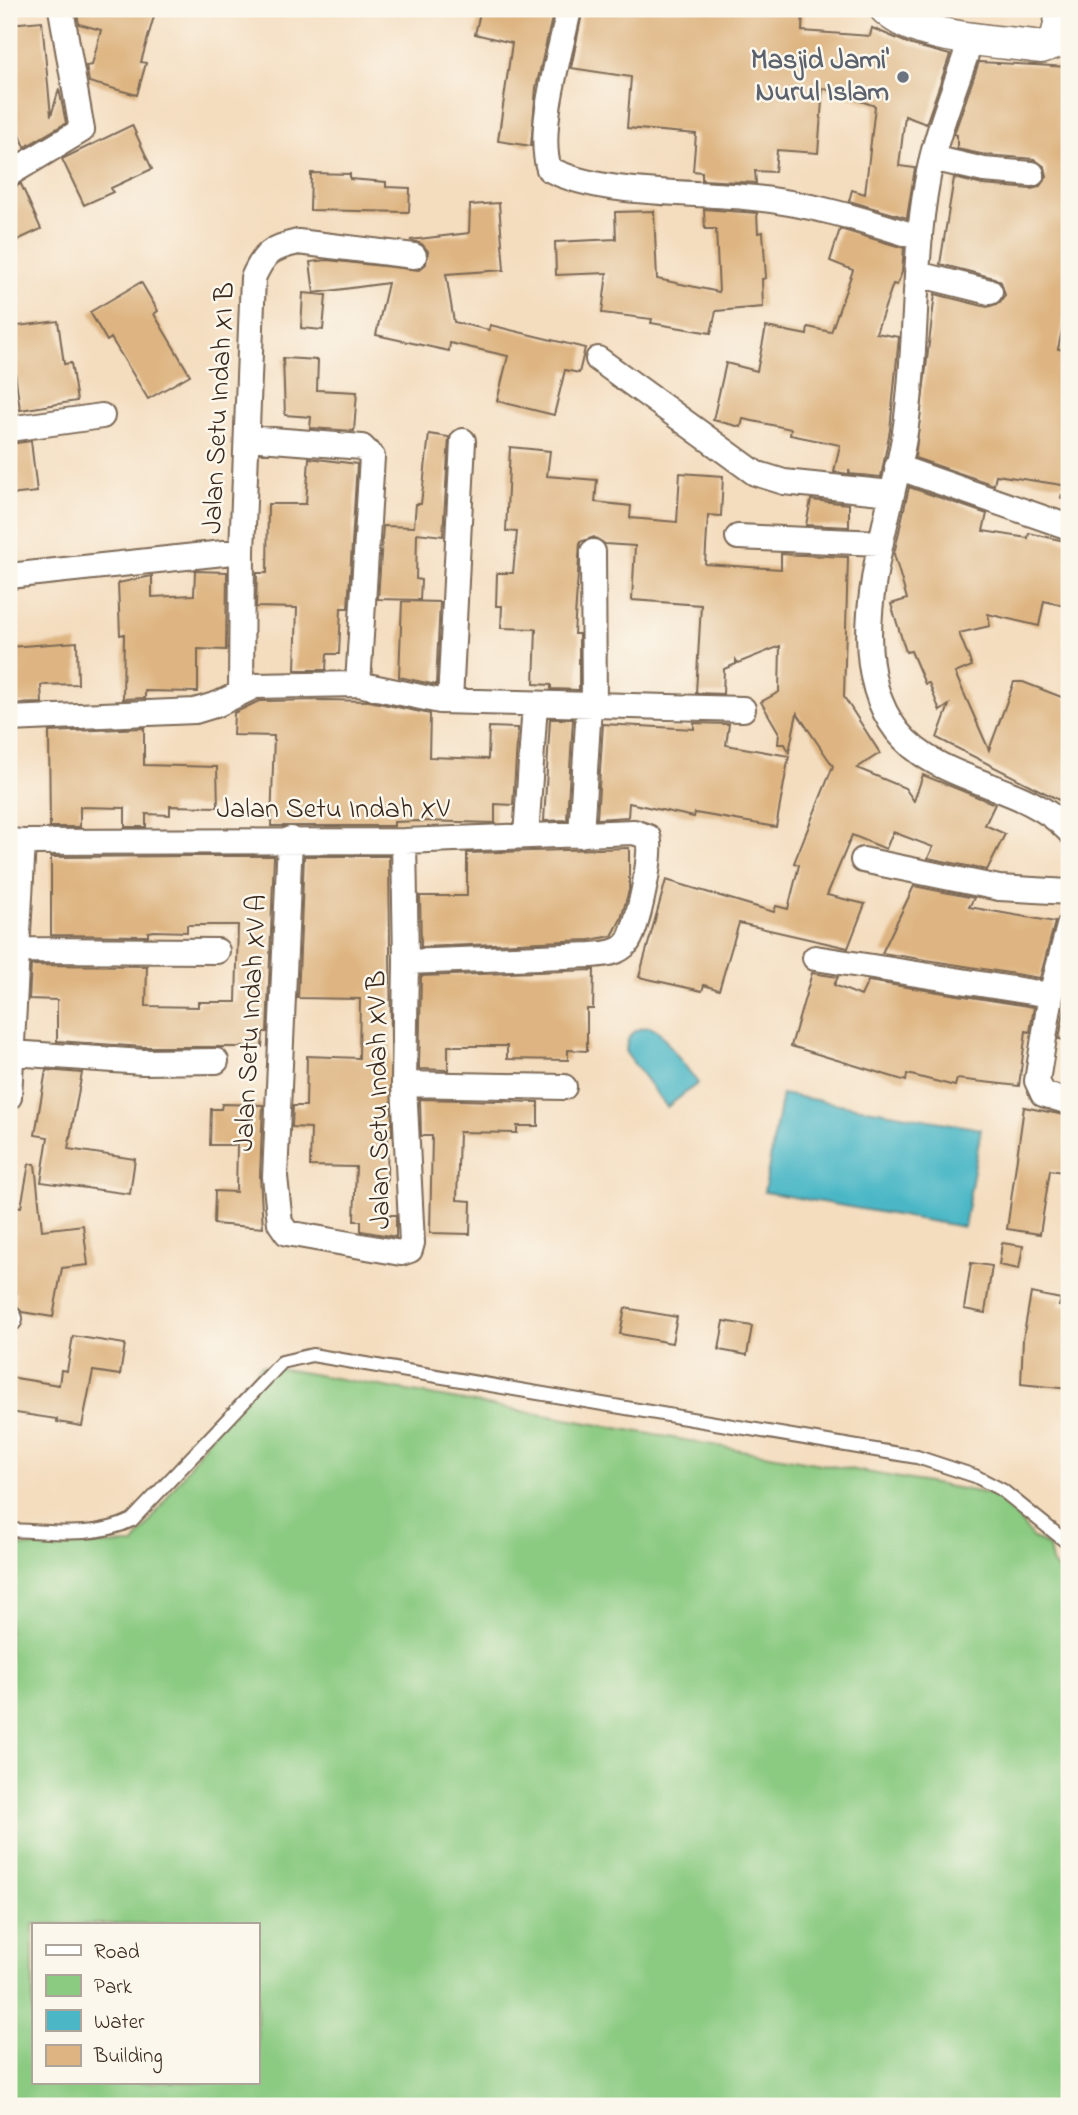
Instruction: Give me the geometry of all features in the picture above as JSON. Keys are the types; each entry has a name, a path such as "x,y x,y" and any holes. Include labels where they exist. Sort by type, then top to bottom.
{"street":[{"path":"9,174 82,130 61,9"},
{"path":"569,9 545,128 545,157 549,169 585,183 744,197 821,208 920,238"},
{"path":"886,9 898,20 917,30 1041,47 1061,47 1059,37 1063,9"},
{"path":"972,37 932,158 920,238 909,403 880,543 871,605 874,676 882,706 897,731 916,749 937,762 1039,808 1069,831"},
{"path":"932,158 984,170 1032,174"},
{"name":"Jalan Setu Indah XI B","path":"241,690 242,551 253,278 262,257 281,246 298,242 414,256"},
{"path":"917,274 989,292"},
{"path":"598,359 755,472 784,482 891,493"},
{"path":"9,429 102,416"},
{"path":"247,438 362,447 372,457 358,684"},
{"path":"450,701 463,441"},
{"path":"897,467 1069,527"},
{"path":"738,537 880,543"},
{"path":"9,576 242,551"},
{"path":"581,835 592,706 593,552"},
{"path":"9,719 195,711 218,704 241,690 266,685 358,684 428,700 743,709"},
{"path":"526,836 535,704"},
{"name":"Jalan Setu Indah XV","path":"16,842 290,839 404,841 643,834 648,837 651,848 633,933 629,941 615,951 591,956 407,962"},
{"name":"Jalan Setu Indah XV A","path":"278,1210 275,1177 290,839"},
{"name":"Jalan Setu Indah XV B","path":"278,1210 280,1223 287,1233 401,1253 410,1250 412,1243 404,1084 407,962 404,841"},
{"path":"9,1097 19,950 16,842"},
{"path":"863,860 999,888 1069,892"},
{"path":"1069,926 1051,995 1038,1088 1050,1098 1069,1102"},
{"path":"19,950 217,951"},
{"path":"815,958 1051,995"},
{"path":"12,1053 111,1060 216,1061"},
{"path":"404,1084 565,1087"}],"lane":[{"path":"9,1530 93,1532 114,1529 132,1520 282,1362 312,1355 917,1457 975,1476 1002,1490 1069,1544"}],"path":[{"path":"1069,420 1069,434"}],"green space":[{"path":"261,1365 1001,1496 1032,1537 1049,1547 1052,1563 1069,1586 1069,2106 9,2106 9,1547 134,1544"}],"water":[{"path":"650,1027 659,1032 698,1083 667,1107 626,1053 627,1042 632,1034 639,1029"},
{"path":"782,1094 981,1129 964,1227 764,1192"}],"building":[{"path":"76,9 156,9 141,62 146,63 137,95 89,82 86,66 92,65 101,30 79,24"},
{"path":"481,9 554,9 536,88 531,146 498,141 512,43 475,34"},
{"path":"583,9 803,9 802,31 870,36 872,28 912,45 950,55 926,124 905,116 899,166 915,168 907,218 849,201 852,190 865,194 875,106 823,88 818,153 777,150 775,172 755,171 756,183 702,180 702,172 693,171 696,134 627,128 631,77 571,68"},
{"path":"42,21 51,116 59,89 66,123 25,147 9,109 9,24"},
{"path":"979,62 1069,67 1069,298 1058,349 1069,351 1069,486 996,475 994,485 915,458 935,294 987,307 1000,303 1005,295 1001,282 994,278 940,264 954,178 983,185 1031,189 1039,187 1047,176 1045,167 1034,159 986,155 957,149 957,135 954,134"},
{"path":"132,125 152,169 111,188 113,192 84,205 62,159"},
{"path":"311,173 350,174 350,179 386,182 386,187 410,188 409,212 310,210"},
{"path":"21,184 41,229 9,244 9,189"},
{"path":"499,203 504,270 446,274 454,322 489,330 490,325 585,348 579,373 565,370 554,415 497,401 508,356 450,343 449,351 376,335 388,283 314,293 310,262 327,260 419,270 426,264 428,251 422,244 410,240 469,233 470,205"},
{"path":"704,209 757,213 758,233 763,232 766,278 762,279 763,307 716,311 711,333 651,323 652,319 602,313 607,273 556,275 555,242 616,239 615,212 654,211 657,279 719,292 716,229 705,229"},
{"path":"840,229 904,248 902,272 897,285 893,284 876,333 899,337 890,430 881,477 850,474 849,470 849,474 834,472 840,445 790,435 791,429 743,419 741,427 713,420 726,363 757,371 766,327 807,335 808,327 831,332 853,270 830,261"},
{"path":"141,282 158,311 154,314 190,375 148,399 111,338 107,341 90,312"},
{"path":"303,293 326,295 323,330 301,328"},
{"path":"58,321 64,364 71,363 77,401 20,410 9,327"},
{"path":"283,358 318,360 317,390 357,392 354,431 310,428 311,417 285,415"},
{"path":"429,434 449,437 443,536 417,533 416,579 421,580 420,600 378,599 383,526 414,527 416,504 421,504"},
{"path":"31,441 37,492 9,495 9,444"},
{"path":"510,447 550,451 547,476 597,480 595,502 631,506 630,518 677,522 680,473 723,476 721,516 708,515 705,564 781,569 781,554 848,557 844,697 880,753 857,768 905,788 914,801 923,775 995,804 985,825 1005,834 987,870 928,858 933,847 893,832 886,849 852,835 827,895 865,904 848,948 739,923 719,990 704,985 702,991 639,977 666,880 774,912 776,906 788,909 799,865 794,863 833,766 797,713 789,752 785,744 778,744 779,733 761,702 779,692 780,646 738,663 736,660 736,664 724,669 723,694 696,693 701,605 632,600 635,546 605,544 594,537 580,542 574,634 579,634 579,690 551,689 551,685 534,684 536,629 501,628 502,606 496,606 497,573 513,573 517,532 506,531"},
{"path":"309,458 357,464 348,608 341,608 339,654 327,654 326,670 295,670 297,608 256,607 257,573 267,573 268,504 306,504"},
{"path":"909,487 987,514 983,531 1028,538 1029,533 1069,542 1069,607 1044,601 1039,626 988,614 990,626 959,633 972,666 955,673 989,750 1014,682 1023,682 1069,700 1069,805 937,738 949,705 940,711 929,683 925,684 911,651 906,652 891,604 907,599 894,554"},
{"path":"811,500 849,504 849,527 806,525"},
{"path":"195,571 227,572 226,650 198,649 198,692 145,691 145,698 123,699 124,634 120,635 118,583 152,576 152,597 194,595"},
{"path":"402,601 440,602 436,685 399,677"},
{"path":"77,642 78,684 41,685 42,703 9,704 9,647"},
{"path":"259,701 369,701 430,714 429,757 488,759 489,727 518,728 513,805 495,804 495,823 420,821 394,822 394,826 271,826 274,736 233,735 234,713"},
{"path":"550,719 573,719 567,820 544,821"},
{"path":"694,723 729,724 726,745 789,756 776,827 695,813 694,817 629,803 628,817 597,819 603,724 694,729"},
{"path":"144,728 144,765 217,767 218,807 170,806 170,815 146,814 146,827 125,827 125,808 80,807 80,827 50,827 49,732"},
{"path":"629,848 629,890 621,919 612,936 590,940 421,947 420,896 467,896 467,853"},
{"path":"274,856 267,1032 263,1032 262,1047 143,1047 57,1041 57,1000 29,999 31,965 147,966 146,1006 198,1007 198,1002 236,1002 238,925 187,925 187,932 154,931 148,932 148,936 51,935 51,857"},
{"path":"304,856 389,856 392,1135 388,1135 386,1215 396,1215 396,1237 361,1231 361,1221 354,1221 356,1167 310,1166 311,1128 292,1127 293,1106 306,1106 307,1056 359,1058 360,999 298,998"},
{"path":"914,886 974,898 969,907 1055,922 1040,978 882,953"},
{"path":"594,970 593,1009 587,1009 587,1051 568,1050 568,1060 507,1059 507,1046 448,1046 448,1070 419,1069 421,976"},
{"path":"812,973 838,977 834,985 861,996 868,981 1034,1007 1030,1032 1026,1031 1019,1086 957,1079 955,1086 907,1074 906,1081 791,1046"},
{"path":"1069,984 1069,1041 1059,1039"},
{"path":"46,1070 82,1073 68,1149 135,1159 130,1194 41,1182 48,1137 35,1135"},
{"path":"420,1099 538,1102 538,1126 517,1126 517,1133 459,1132 457,1200 471,1201 470,1234 430,1233 432,1136 421,1136"},
{"path":"222,1104 263,1105 260,1176 263,1228 214,1224 215,1191 236,1192 237,1145 210,1145 211,1109 221,1109"},
{"path":"1024,1107 1069,1116 1069,1173 1050,1170 1040,1234 1007,1229"},
{"path":"29,1164 35,1164 42,1230 83,1225 88,1265 62,1268 53,1317 22,1312 14,1304 16,1292 9,1292 9,1206 21,1207"},
{"path":"1002,1243 1023,1246 1019,1269 999,1265"},
{"path":"971,1263 992,1266 985,1313 964,1309"},
{"path":"1031,1293 1061,1299 1059,1306 1069,1306 1069,1389 1021,1384 1023,1339"},
{"path":"625,1308 677,1317 672,1343 620,1334"},
{"path":"724,1321 752,1326 747,1355 719,1350"},
{"path":"73,1336 125,1344 120,1375 93,1371 82,1426 57,1422 57,1419 9,1412 9,1377 59,1385 61,1370 67,1371"}],"place":[{"name":"Masjid Jami' Nurul Islam","path":"903,77"}]}
